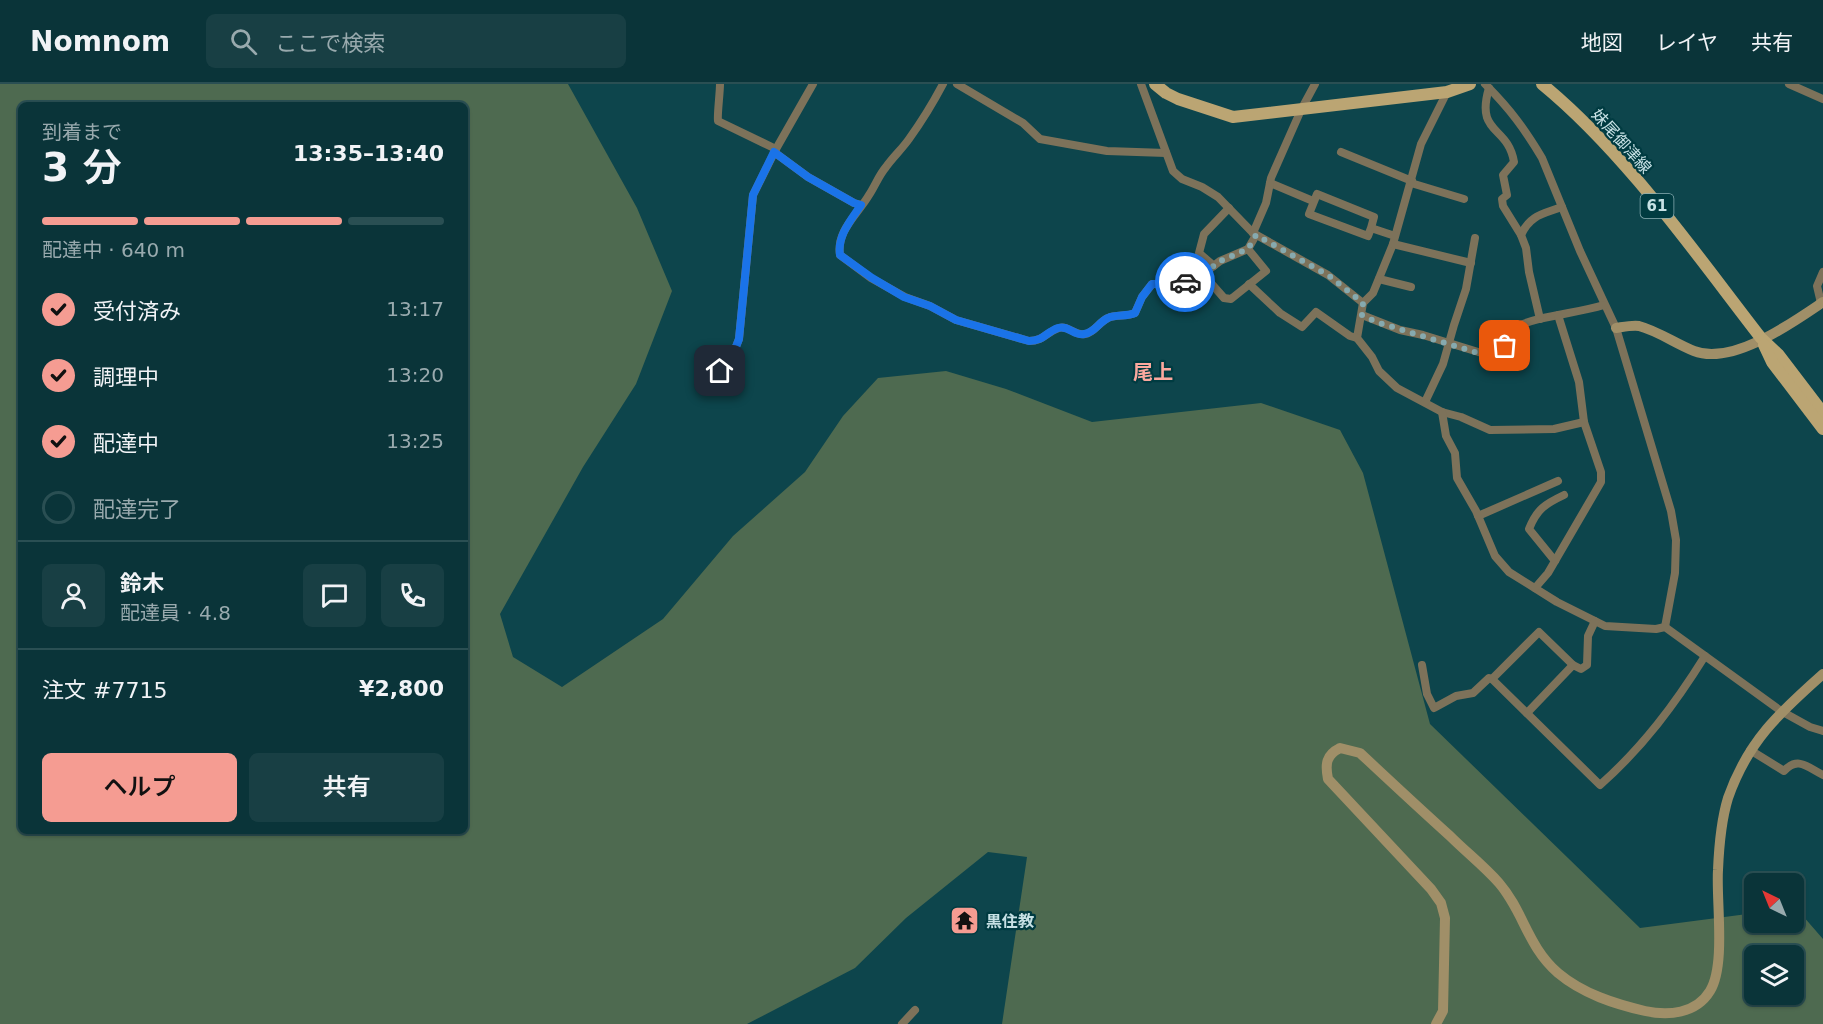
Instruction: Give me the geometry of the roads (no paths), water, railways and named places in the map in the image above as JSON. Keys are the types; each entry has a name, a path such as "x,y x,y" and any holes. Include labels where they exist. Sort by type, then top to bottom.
{"main road":[{"path":"1155,84 1166,93 1179,99 1233,117 1447,92 1470,84"},
{"name":"妹尾御津線","path":"1542,84 1565,103 1631,174 1761,338 1778,354 1823,413"},
{"name":"妹尾御津線","path":"1761,338 1772,362 1823,429"}],"street":[{"path":"720,84 720,102 716,114 718,121 775,150 808,177 861,205"},
{"path":"703,388 732,357 739,339 753,195 775,150 813,84"},
{"path":"943,84 908,141 886,167 861,205 843,235 838,248 840,255 904,297 930,306 956,320 1029,341 1038,341 1061,327 1068,328 1076,334 1089,333 1110,317 1135,313 1142,297 1152,284 1173,292 1186,281 1220,261 1248,249 1266,203 1270,183 1301,110 1316,84"},
{"path":"957,84 1016,118 1040,139 1107,151 1166,153"},
{"path":"1141,84 1173,171 1182,179 1218,197 1255,234 1328,275 1363,303"},
{"path":"1789,84 1823,99"},
{"path":"1487,86 1511,110 1542,158 1604,305 1616,328 1671,511 1676,540 1675,573 1665,627"},
{"path":"1487,86 1485,117 1504,139 1513,155 1514,162 1503,175 1507,195 1502,199 1503,206 1521,235 1526,248 1528,272 1540,319"},
{"path":"1357,338 1363,303 1372,293 1394,240 1421,144 1447,92"},
{"path":"1341,152 1412,182 1464,199"},
{"path":"1270,183 1313,201"},
{"path":"1317,194 1374,217 1368,236 1309,214 1313,201 1317,194"},
{"path":"1521,235 1526,223 1532,218 1562,207"},
{"path":"1214,266 1199,253 1204,234 1229,208"},
{"path":"1371,228 1394,240 1471,262"},
{"path":"1425,402 1443,364 1466,289 1475,238"},
{"path":"1202,273 1227,300 1231,299 1266,271 1248,249"},
{"path":"1616,328 1637,326 1696,352 1714,355 1736,351 1791,324 1822,302 1817,286 1823,272"},
{"path":"1378,279 1411,287"},
{"path":"1250,285 1280,313 1302,327 1316,312 1350,336 1357,338 1380,371 1397,388 1442,412 1461,417 1490,430 1554,429 1584,422"},
{"path":"1362,315 1400,330 1488,356 1497,355 1505,346 1513,328 1526,322 1604,305"},
{"path":"1535,588 1548,573 1601,482 1601,472 1584,422 1579,382 1558,315"},
{"path":"1442,412 1446,436 1455,453 1457,478 1478,516 1495,556 1509,572 1557,602 1605,626 1656,629 1665,627 1781,711 1810,727 1823,731"},
{"path":"1478,516 1558,481"},
{"path":"1555,561 1529,529 1534,516 1546,504 1564,495"},
{"path":"1422,665 1427,694 1434,708 1456,696 1473,693 1489,678 1492,679 1539,632 1573,665 1581,669 1587,665 1588,636 1595,621"},
{"path":"1492,679 1600,785 1625,763 1678,699 1705,656"},
{"path":"1527,713 1573,665"},
{"path":"1436,1024 1443,1011 1445,918 1441,903 1431,889 1328,778 1327,760 1331,752 1340,748 1360,753 1486,870 1510,899 1534,947 1548,965 1561,976 1604,1000 1656,1013 1675,1013 1699,1003 1710,992 1716,978 1718,963 1717,871 1722,825 1732,790 1750,750 1781,711 1823,674"},
{"path":"1750,750 1784,771 1791,763 1798,762 1823,775"},
{"path":"902,1024 915,1010"}],"place":[{"name":"黒住教","path":"965,921"}],"district":[{"name":"尾上","path":"1153,372"}]}
